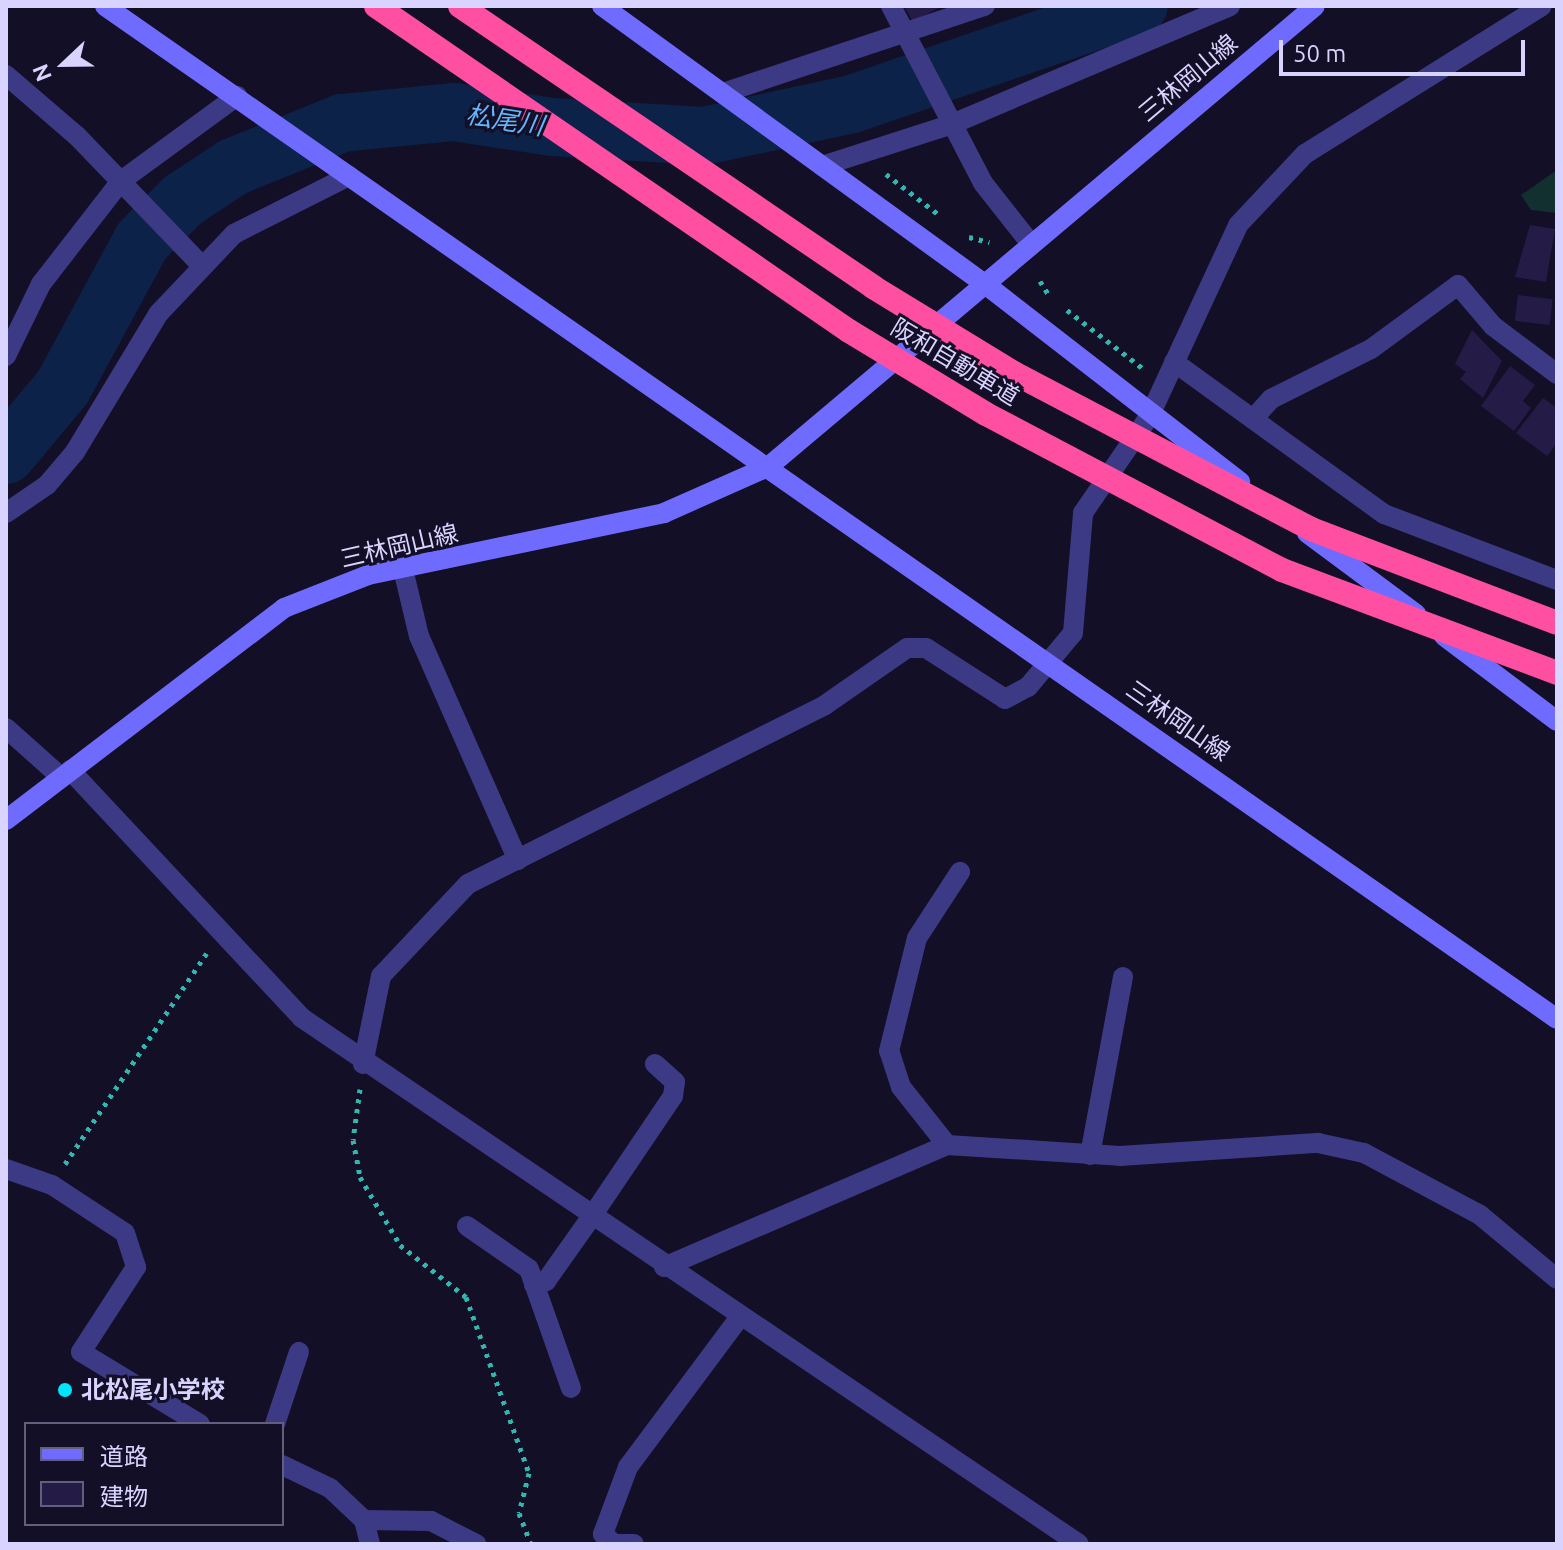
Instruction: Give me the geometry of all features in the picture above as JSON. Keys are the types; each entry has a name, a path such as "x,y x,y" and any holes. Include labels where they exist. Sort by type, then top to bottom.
{"highway":[{"name":"阪和自動車道","path":"376,6 849,331 986,414 1282,570 1557,673"},
{"name":"阪和自動車道","path":"460,6 873,287 1027,381 1311,529 1557,623"}],"main road":[{"name":"三林岡山線","path":"105,6 1557,1019"},
{"path":"602,6 985,284 1150,415 1557,721"},
{"name":"三林岡山線","path":"6,820 252,626 323,590 403,569 664,513 768,467 1315,6"}],"street":[{"path":"891,6 947,118 1031,244"},
{"path":"729,98 909,42 985,6"},
{"path":"815,160 859,153 1230,6"},
{"path":"363,1064 381,976 468,884 825,705 907,648 926,648 1005,699 1051,665 1073,633 1079,603 1076,537 1083,513 1150,415 1238,225 1305,154 1542,6"},
{"path":"6,75 121,181 202,266"},
{"path":"6,356 41,284 121,181 237,96"},
{"path":"6,513 47,485 75,452 159,313 202,266 265,212 349,176"},
{"path":"1253,419 1271,399 1371,349 1458,285 1493,326 1557,374"},
{"path":"1174,362 1384,514 1557,580"},
{"path":"403,569 419,636 518,860"},
{"path":"6,728 65,773 219,936 302,1018 363,1064 1079,1544"},
{"path":"947,1145 901,1087 889,1051 917,938 960,872"},
{"path":"1090,1155 1123,977"},
{"path":"534,1285 546,1281 673,1096 675,1082 655,1064"},
{"path":"664,1267 947,1145 1090,1155 1339,1144 1480,1215 1557,1279"},
{"path":"6,1169 52,1185 125,1233 136,1267 81,1352 197,1422"},
{"path":"467,1226 529,1269 571,1388"},
{"path":"634,1544 614,1544 603,1534 628,1467 739,1318"},
{"path":"276,1422 299,1352"},
{"path":"284,1466 330,1488 364,1520 370,1544"},
{"path":"364,1520 431,1521 476,1544"}],"path":[{"path":"859,153 946,219"},
{"path":"959,229 989,242"},
{"path":"52,1185 154,1021 219,936"},
{"path":"363,1064 353,1140 360,1177 400,1245 466,1297 529,1473 519,1513 531,1544"}],"green space":[{"path":"1557,170 1557,213 1531,210 1521,195"}],"building":[{"path":"904,6 942,6 913,22"},
{"path":"1530,225 1555,229 1546,282 1515,277"},
{"path":"1518,295 1553,299 1550,325 1515,321"},
{"path":"1472,330 1502,361 1483,398 1460,379 1466,372 1455,364"},
{"path":"1510,366 1535,385 1523,401 1531,408 1514,431 1481,406"},
{"path":"1543,398 1557,408 1557,443 1547,456 1516,433"}],"waterway":[{"name":"松尾川","path":"6,455 63,387 142,241 183,200 233,167 342,123 454,112 552,127 704,136 852,104 1139,6"}],"place":[{"name":"北松尾小学校","path":"65,1390"}]}
